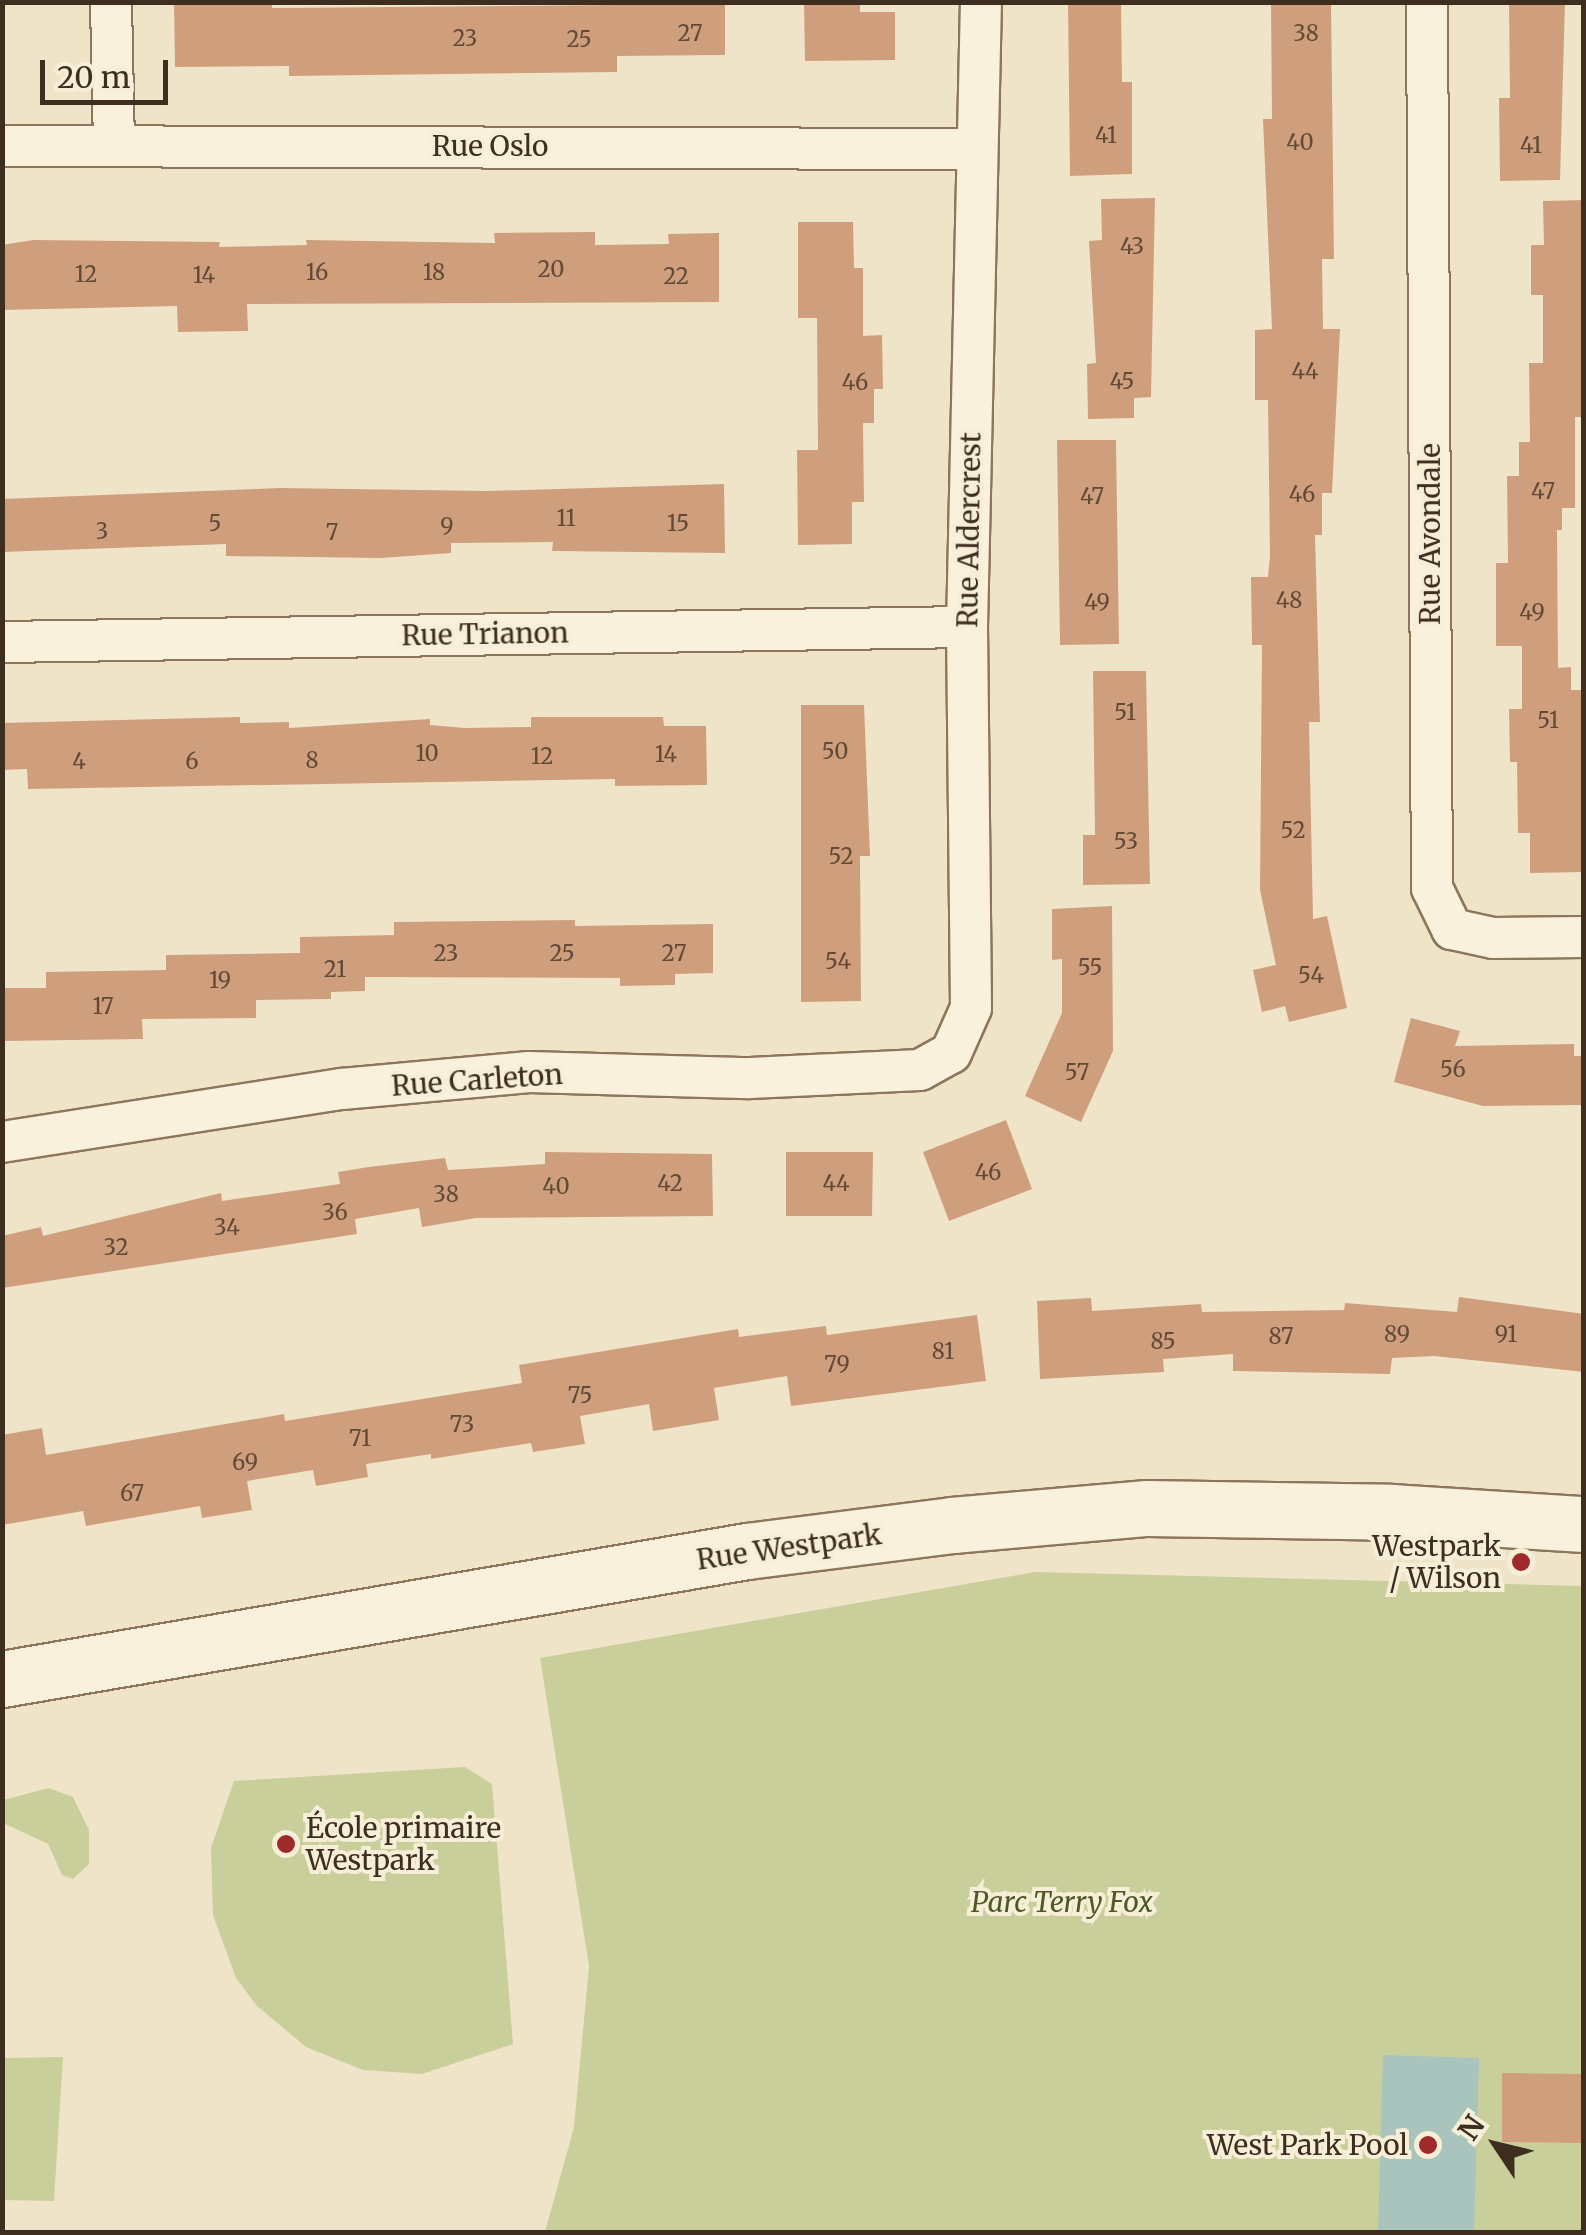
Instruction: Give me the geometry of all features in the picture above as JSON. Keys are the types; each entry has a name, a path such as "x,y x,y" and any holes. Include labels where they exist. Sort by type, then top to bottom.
{"street":[{"path":"110,2 114,144"},
{"name":"Rue Aldercrest","path":"951,1052 971,1008 967,627 982,2"},
{"name":"Rue Avondale","path":"1426,2 1432,888 1452,929 1494,938 1584,938"},
{"name":"Rue Oslo","path":"2,146 977,149"},
{"name":"Rue Trianon","path":"2,642 967,627"},
{"name":"Rue Carleton","path":"2,1142 342,1089 529,1072 750,1078 920,1070 951,1052"},
{"name":"Rue Westpark","path":"2,1679 747,1551 952,1525 1146,1508 1391,1512 1584,1524"}],"green space":[{"name":"Parc Terry Fox","path":"1035,1572 1583,1586 1583,2232 545,2232 574,2127 589,1966 540,1658"},
{"path":"465,1767 492,1784 513,2044 422,2074 363,2070 306,2047 257,2006 236,1978 213,1915 211,1848 234,1781"},
{"path":"49,1788 73,1797 89,1830 89,1864 73,1879 62,1875 48,1844 3,1823 3,1800"},
{"path":"63,2057 54,2201 3,2200 3,2058"}],"water":[{"name":"West Park Pool","path":"1383,2055 1479,2058 1474,2232 1378,2232"}],"building":[{"path":"174,2 272,2 272,8 725,4 725,55 617,56 617,72 289,76 289,66 175,67"},
{"path":"804,2 860,2 860,12 895,12 895,60 805,61"},
{"path":"1068,2 1121,2 1122,82 1132,82 1132,174 1070,176"},
{"path":"1271,2 1331,2 1334,259 1322,259 1323,329 1340,329 1332,493 1322,493 1322,535 1315,535 1320,722 1309,722 1313,919 1327,916 1347,1008 1289,1022 1285,1006 1262,1012 1253,970 1276,965 1260,890 1262,645 1252,645 1251,577 1268,577 1270,556 1268,400 1255,400 1255,330 1272,329 1263,119 1272,119"},
{"path":"1509,2 1565,2 1560,180 1500,181 1499,98 1510,98"},
{"path":"1155,198 1151,397 1134,398 1134,418 1088,419 1087,364 1096,363 1089,241 1102,240 1101,199"},
{"path":"1584,200 1584,417 1575,417 1575,508 1562,508 1562,530 1557,530 1558,668 1571,667 1571,690 1581,690 1583,872 1530,873 1530,833 1518,833 1517,762 1510,762 1509,709 1522,709 1522,646 1496,646 1496,563 1508,563 1507,476 1519,476 1519,442 1530,442 1529,363 1543,363 1543,295 1531,295 1531,245 1544,245 1543,201"},
{"path":"798,222 853,222 854,268 863,268 863,336 882,335 883,389 874,389 874,423 863,423 864,502 852,502 852,544 798,545 797,450 818,450 817,318 798,318"},
{"path":"595,232 595,245 669,244 668,234 719,233 719,302 247,304 248,331 178,332 177,306 2,310 2,245 33,240 220,242 219,247 307,245 306,240 495,243 494,233"},
{"path":"1057,440 1116,440 1119,644 1060,645"},
{"path":"724,484 725,553 552,551 553,542 451,543 451,553 381,558 226,556 226,544 2,552 2,499 280,488 488,491"},
{"path":"1093,671 1146,671 1150,884 1083,885 1083,835 1095,835"},
{"path":"801,705 864,705 870,856 860,856 861,1001 801,1002"},
{"path":"240,717 240,723 289,722 289,728 430,719 430,725 464,728 531,727 531,717 663,717 664,726 706,726 707,785 615,786 615,779 28,789 27,769 2,770 2,723"},
{"path":"1112,906 1113,1051 1081,1122 1025,1096 1062,1013 1062,959 1052,960 1052,909"},
{"path":"575,920 575,926 713,924 713,973 675,974 675,985 620,986 620,978 365,977 365,991 331,992 331,999 256,1000 256,1018 142,1019 143,1039 2,1041 2,988 46,988 46,972 166,970 166,955 300,953 300,937 394,935 394,922"},
{"path":"1411,1018 1460,1031 1455,1046 1574,1044 1574,1056 1584,1056 1584,1105 1483,1106 1394,1082"},
{"path":"1006,1120 1032,1189 949,1221 923,1152"},
{"path":"545,1152 712,1154 713,1216 476,1218 422,1227 419,1208 355,1219 357,1234 2,1288 2,1236 41,1227 43,1236 221,1193 222,1201 340,1184 338,1172 369,1167 445,1158 448,1170 545,1164"},
{"path":"786,1152 873,1152 872,1216 786,1216"},
{"path":"1459,1297 1584,1314 1584,1372 1434,1356 1392,1358 1390,1374 1233,1371 1233,1354 1163,1359 1164,1372 1040,1379 1037,1301 1091,1298 1092,1311 1201,1304 1202,1312 1344,1310 1345,1303 1457,1312"},
{"path":"977,1315 986,1381 791,1406 787,1376 714,1388 719,1420 653,1431 649,1404 580,1416 585,1444 533,1452 531,1443 431,1459 431,1454 366,1464 368,1477 316,1486 313,1470 247,1481 252,1510 202,1518 200,1506 86,1526 83,1511 2,1525 2,1435 42,1428 46,1455 284,1414 285,1421 522,1383 519,1365 738,1329 739,1337 826,1326 827,1335"},
{"path":"1502,2073 1584,2074 1584,2143 1502,2142"}],"place":[{"name":"Westpark / Wilson","path":"1521,1562"},
{"name":"École primaire Westpark","path":"286,1844"},
{"name":"West Park Pool","path":"1428,2145"}]}
